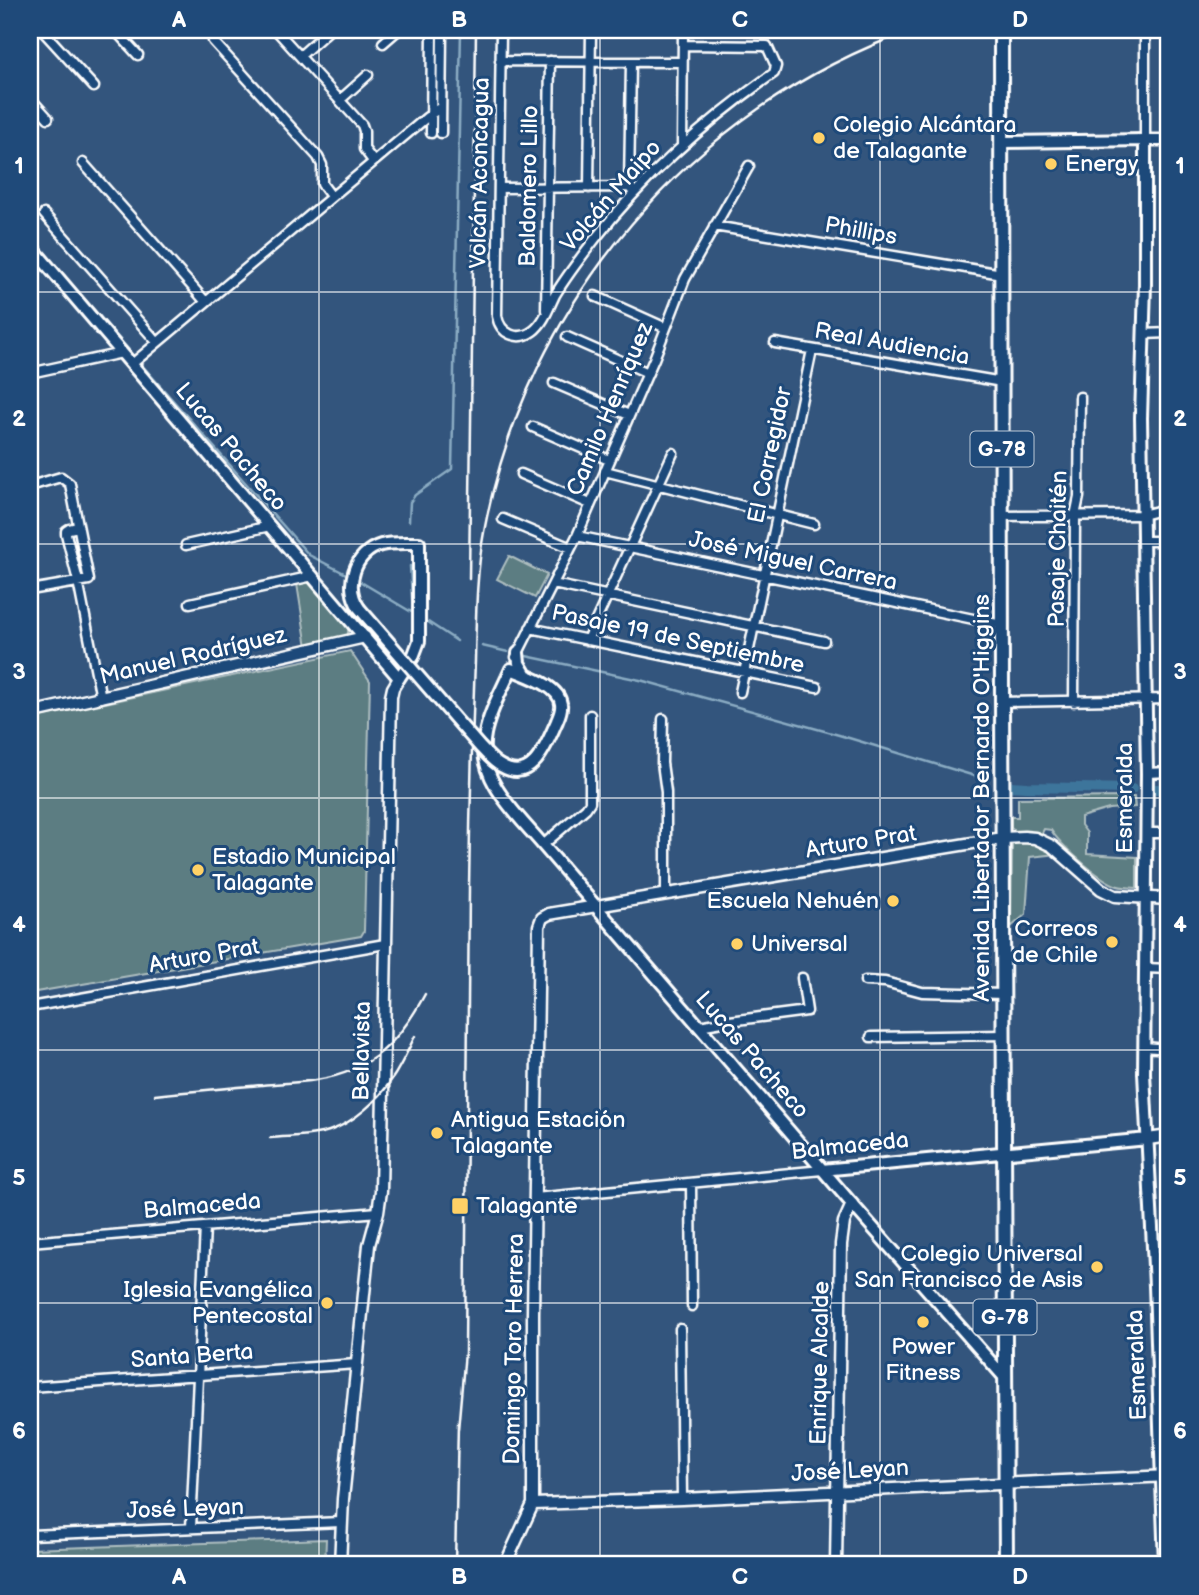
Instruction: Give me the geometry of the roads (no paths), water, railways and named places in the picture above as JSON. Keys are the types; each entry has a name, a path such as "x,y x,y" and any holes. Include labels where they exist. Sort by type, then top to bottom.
{"main road":[{"name":"Avenida Libertador Bernardo O'Higgins","path":"1001,30 1006,1565"},
{"path":"1001,142 1145,140"},
{"name":"Esmeralda","path":"1145,140 1145,284 1141,392 1147,773 1144,1095 1165,1476 1165,1565"},
{"name":"Lucas Pacheco","path":"30,245 399,678"},
{"name":"Bellavista","path":"399,678 413,657 419,640 419,543 382,545 364,555 354,571 351,586 353,597 359,608 472,738 506,769 526,768 535,763 547,744 561,709 558,695 543,683 526,675"},
{"path":"518,653 519,663 526,675"},
{"path":"511,669 526,675"},
{"name":"Lucas Pacheco","path":"511,669 485,732 483,749 492,781 505,800 822,1170 1005,1378"},
{"path":"504,685 512,679 526,675"},
{"name":"Balmaceda","path":"822,1170 1148,1139"}],"street":[{"path":"42,30 94,87"},
{"path":"115,30 138,55"},
{"path":"276,30 362,125 365,149 373,161"},
{"path":"383,43 398,30"},
{"path":"431,133 432,30"},
{"path":"441,133 442,30"},
{"name":"Volcán Aconcagua","path":"497,316 501,30"},
{"path":"589,188 591,30"},
{"path":"682,145 683,30"},
{"name":"Esmeralda","path":"1145,140 1146,30"},
{"path":"300,56 327,32"},
{"path":"213,41 318,157 322,184 331,197"},
{"name":"Volcán Maipo","path":"497,316 498,324 509,334 519,335 533,331 541,323 572,270 632,190 730,104 774,74 776,66 767,46 682,45"},
{"path":"500,61 682,62"},
{"name":"Baldomero Lillo","path":"546,312 550,61"},
{"path":"499,188 632,190 631,62"},
{"path":"340,100 368,75"},
{"path":"30,98 48,118"},
{"path":"132,364 373,161 442,107"},
{"path":"1145,140 1169,140"},
{"path":"83,163 205,301"},
{"name":"Camilo Henríquez","path":"511,669 577,536 648,373 685,279 749,166"},
{"path":"44,214 157,342"},
{"name":"Phillips","path":"714,226 1002,274"},
{"path":"595,296 666,328"},
{"path":"1143,334 1169,333"},
{"path":"567,337 648,373"},
{"name":"Real Audiencia","path":"775,343 1002,382"},
{"name":"El Corregidor","path":"740,692 812,349"},
{"path":"30,373 122,353"},
{"path":"554,383 629,415"},
{"name":"Pasaje Chaitén","path":"1074,702 1075,516 1079,497 1080,397"},
{"path":"533,426 609,460"},
{"path":"587,640 673,453"},
{"path":"605,471 814,524"},
{"path":"521,474 590,504"},
{"path":"30,486 61,477 70,484 89,580 30,590"},
{"path":"1002,516 1142,515 1169,508"},
{"path":"503,519 571,548"},
{"path":"186,545 270,526"},
{"path":"78,527 66,532 101,698"},
{"name":"José Miguel Carrera","path":"577,536 1002,625"},
{"path":"1142,541 1169,541"},
{"path":"190,603 313,576"},
{"path":"553,584 824,641"},
{"name":"Pasaje 19 de Septiembre","path":"530,628 817,687"},
{"name":"Manuel Rodríguez","path":"30,713 365,636"},
{"name":"Bellavista","path":"340,1565 341,1522 369,1245 381,1191 391,697 399,678"},
{"path":"1002,702 1169,699"},
{"path":"543,845 590,802 590,715"},
{"path":"663,719 666,894"},
{"path":"1147,773 1169,772"},
{"path":"1146,833 1169,833"},
{"name":"Arturo Prat","path":"542,918 549,914 666,894 1003,838 1024,837 1041,840 1052,846 1106,892 1115,895 1169,898"},
{"name":"Domingo Toro Herrera","path":"505,1565 533,1504 539,926 542,918"},
{"name":"Arturo Prat","path":"30,1007 385,944"},
{"path":"1144,968 1169,969"},
{"path":"699,1026 807,1010 802,978"},
{"path":"865,981 885,982 922,992 1004,994"},
{"path":"872,1037 1004,1035"},
{"path":"1144,1047 1169,1049"},
{"name":"Balmaceda","path":"1148,1139 1169,1136"},
{"name":"Balmaceda","path":"535,1198 822,1170"},
{"path":"691,1183 692,1306"},
{"name":"Enrique Alcalde","path":"836,1565 841,1244 852,1204"},
{"name":"Balmaceda","path":"30,1242 378,1212"},
{"path":"191,1528 205,1227"},
{"path":"680,1329 682,1499"},
{"name":"Santa Berta","path":"30,1387 357,1364"},
{"name":"José Leyan","path":"533,1504 1165,1476"},
{"name":"José Leyan","path":"30,1535 341,1522"}],"waterway":[{"path":"409,521 410,502 415,495 452,469 461,30"},
{"path":"60,271 129,350"},
{"path":"141,364 309,555 346,574"},
{"path":"410,566 413,613"},
{"path":"361,582 413,613"},
{"path":"428,622 457,641"},
{"path":"482,646 508,652"},
{"path":"526,656 640,680 988,780"},
{"path":"1010,786 1132,789"},
{"path":"1155,789 1169,789"}],"railway":[{"path":"469,579 476,30"},
{"path":"458,1430 465,1352 469,860 477,596 484,532 505,448 538,368 580,293 632,224 691,162 759,109 832,64 912,30"},
{"path":"155,1095 309,1081 353,1070 382,1052 394,1040 425,994"},
{"path":"270,1138 322,1133 356,1117 387,1087 415,1036"},
{"path":"455,1565 458,1423"}],"place":[{"name":"Colegio Alcántara de Talagante","path":"819,138"},
{"name":"Energy","path":"1051,164"},
{"name":"Estadio Municipal Talagante","path":"198,870"},
{"name":"Escuela Nehuén","path":"893,901"},
{"name":"Correos de Chile","path":"1112,942"},
{"name":"Universal","path":"737,944"},
{"name":"Antigua Estación Talagante","path":"437,1133"},
{"name":"Talagante","path":"460,1206"},
{"name":"Colegio Universal San Francisco de Asis","path":"1097,1267"},
{"name":"Iglesia Evangélica Pentecostal","path":"327,1303"},
{"name":"Power Fitness","path":"923,1322"}]}
